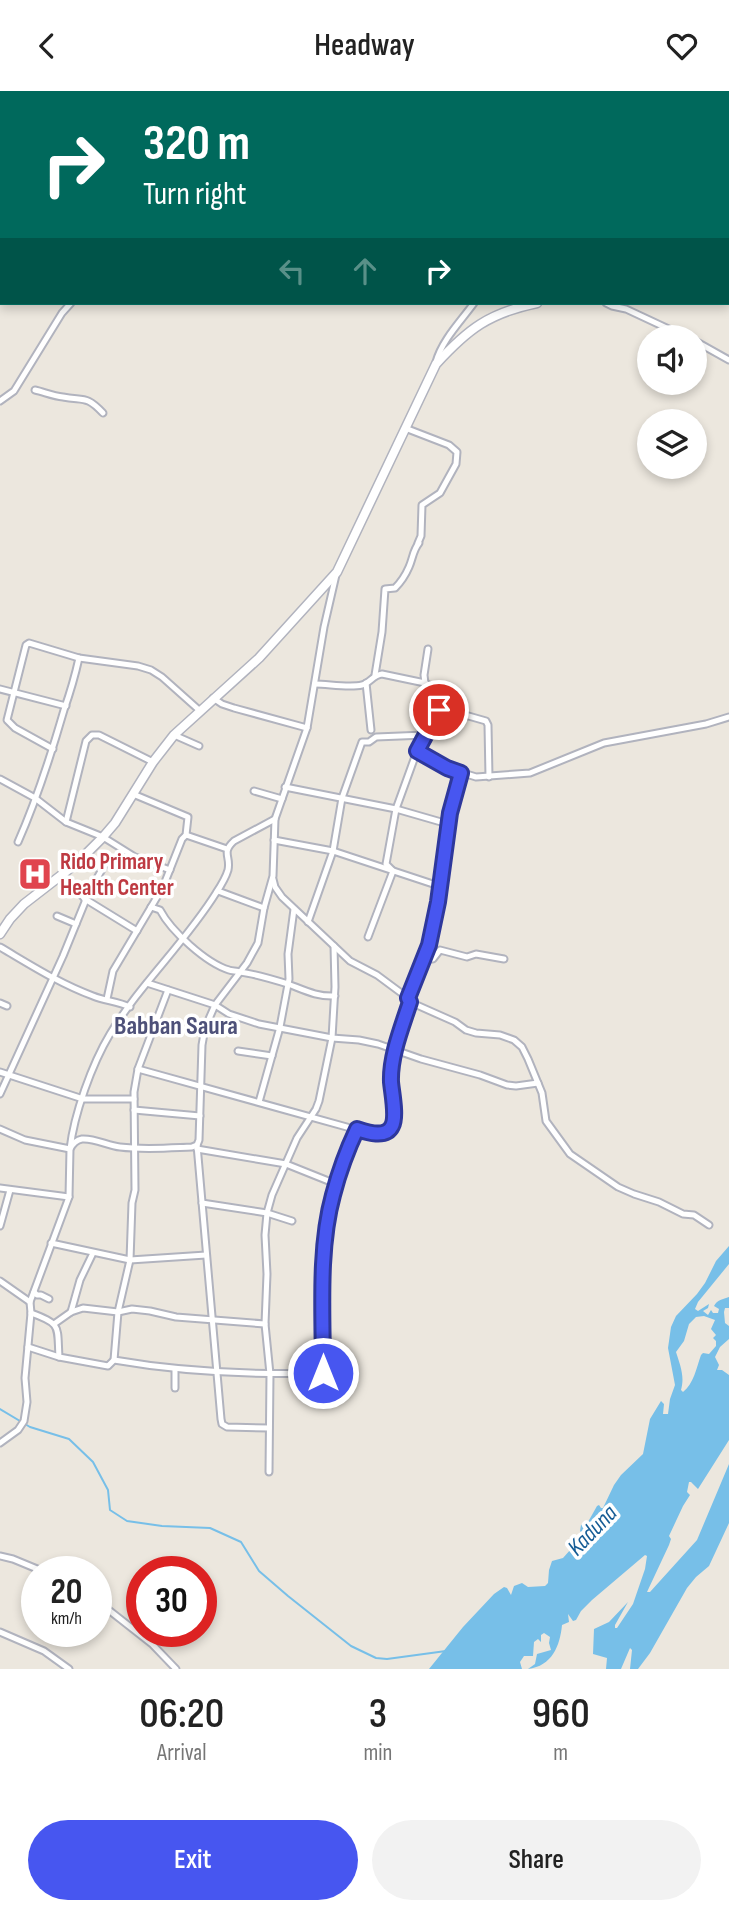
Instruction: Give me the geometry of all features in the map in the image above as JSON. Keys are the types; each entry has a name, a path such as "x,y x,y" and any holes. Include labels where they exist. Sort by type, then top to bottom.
{"main road":[{"path":"0,934 24,904 89,852 103,837 174,734 259,658 337,572 436,364 482,322 507,310 528,305"}],"street":[{"path":"0,401 14,391 69,305"},
{"path":"436,364 438,355 473,305"},
{"path":"610,305 660,325"},
{"path":"707,348 729,360"},
{"path":"35,390 93,402 103,412"},
{"path":"375,675 385,589 396,588 400,583 421,536 422,505 440,493 456,464 457,452 449,445 405,428"},
{"path":"269,1428 227,1427 222,1424 197,1147 202,1045 205,1028 215,1005 241,972 258,943 264,908 272,888 275,819 307,727 324,627 337,572"},
{"path":"53,749 15,728 7,720 26,645 29,643 79,658 151,670 199,710"},
{"path":"425,683 428,649"},
{"path":"18,842 48,769 75,681 79,658"},
{"path":"315,684 359,685 375,675 382,674 448,691"},
{"path":"366,683 371,730"},
{"path":"0,689 66,706"},
{"path":"393,871 386,864 396,809 417,751 448,691"},
{"path":"448,691 446,704 465,715 486,721 488,725 489,777"},
{"path":"213,698 234,708 307,727"},
{"path":"417,751 447,768 476,777 530,773 588,748 729,717"},
{"path":"174,734 198,746"},
{"path":"66,822 86,741 92,735 153,762"},
{"path":"308,922 333,851 342,798 362,742 369,742 376,737 425,735"},
{"path":"138,1069 372,1134 389,1130 393,1126 394,1118 391,1078 396,1050 409,1000 429,945 438,902 448,824 461,773"},
{"path":"0,779 35,797 66,822 103,837 135,857 170,870"},
{"path":"285,787 396,809 448,824"},
{"path":"254,791 282,799"},
{"path":"107,999 113,971 163,887 186,835 188,817 133,794"},
{"path":"0,1443 18,1430 24,1421 30,1302 69,1198 73,1129 97,1059 110,1033 218,891 228,873 227,849 234,841 275,819"},
{"path":"186,835 227,849"},
{"path":"274,840 333,851 439,885"},
{"path":"0,1094 85,899 108,859"},
{"path":"368,937 393,871"},
{"path":"62,873 85,899 137,931"},
{"path":"272,888 355,965 377,975 409,1000 467,1030 514,1039 522,1047 538,1083 546,1121 570,1154 618,1187 634,1195 651,1198 683,1214 694,1215 709,1225"},
{"path":"218,891 264,908"},
{"path":"151,907 160,910 166,921 208,959 230,971 288,985 311,994 335,996"},
{"path":"259,1103 280,1027 288,985 289,942 294,909"},
{"path":"57,916 76,924"},
{"path":"269,1472 270,1374 265,1324 267,1213 297,1138 319,1101 332,1038 334,946"},
{"path":"0,947 91,995 130,1007"},
{"path":"423,959 433,959 440,950 467,957 475,954 504,959"},
{"path":"147,983 215,1005 245,1020 332,1038 378,1044 516,1086 538,1083"},
{"path":"28,1347 59,1357 108,1366 114,1360 118,1312 130,1260 135,1190 134,1099 138,1069 168,990"},
{"path":"0,1003 7,1006"},
{"path":"238,1051 272,1056"},
{"path":"0,1072 83,1099 134,1099"},
{"path":"134,1110 200,1116"},
{"path":"0,1129 25,1140 70,1149"},
{"path":"114,1360 175,1370 323,1373 324,1250 332,1197 345,1155 357,1129"},
{"path":"70,1149 78,1139 117,1147 197,1147 286,1164 336,1184"},
{"path":"0,1188 69,1198"},
{"path":"0,1226 10,1190"},
{"path":"202,1203 267,1213 292,1221"},
{"path":"51,1243 130,1260 206,1255"},
{"path":"71,1312 80,1280 93,1253"},
{"path":"0,1281 30,1302"},
{"path":"34,1292 50,1299"},
{"path":"54,1324 71,1312 83,1308 118,1312 132,1309 176,1317 265,1324"},
{"path":"31,1313 50,1320 57,1328 59,1357"},
{"path":"174,1388 175,1370"},
{"path":"0,1556 21,1562"},
{"path":"112,1613 152,1644 176,1669"},
{"path":"0,1632 44,1651 69,1669"}],"water":[{"name":"Kaduna","path":"729,1246 729,1264 695,1309 698,1311 709,1304 703,1311 708,1315 711,1310 718,1313 719,1309 715,1304 729,1297 729,1308 725,1308 724,1312 725,1323 729,1326 729,1339 720,1347 715,1357 719,1365 717,1370 729,1375 729,1440 698,1489 689,1482 687,1492 690,1495 669,1536 669,1545 647,1592 650,1592 697,1540 729,1464 729,1523 709,1566 687,1588 650,1653 638,1669 630,1669 630,1648 621,1669 606,1669 607,1658 593,1654 594,1629 609,1622 628,1602 615,1625 617,1628 633,1604 645,1569 645,1555 592,1600 576,1620 573,1621 568,1614 569,1622 562,1625 557,1647 543,1664 528,1669 535,1664 537,1654 551,1650 550,1637 544,1633 541,1635 541,1642 538,1639 534,1642 533,1656 524,1656 520,1662 522,1669 429,1669 494,1594 504,1587 511,1595 514,1586 522,1583 528,1587 545,1586 552,1561 563,1558 585,1540 580,1531 581,1525 588,1527 597,1506 603,1508 621,1475 643,1454 650,1419 661,1401 664,1404 663,1414 668,1414 675,1385 668,1348 671,1327 676,1316 705,1283 716,1261","holes":["704,1316 715,1320 711,1329 716,1335 713,1338 716,1346 709,1354 701,1355 692,1380 683,1392 676,1352 684,1341 689,1324 696,1317"]}],"waterway":[{"path":"0,1409 30,1427 69,1439 93,1462 108,1490 110,1510 127,1521 210,1528 241,1542 259,1571 351,1646 376,1658 387,1659 446,1651"}],"place":[{"name":"Rido Primary Health Center","path":"35,874"}],"district":[{"name":"Babban Saura","path":"176,1025"}],"route":[{"path":"323,1373 324,1250 332,1197 345,1155 357,1129 372,1134 382,1133 393,1126 391,1078 396,1050 410,1002 408,998 429,945 438,902 450,813 461,773 417,751 439,710"}]}
